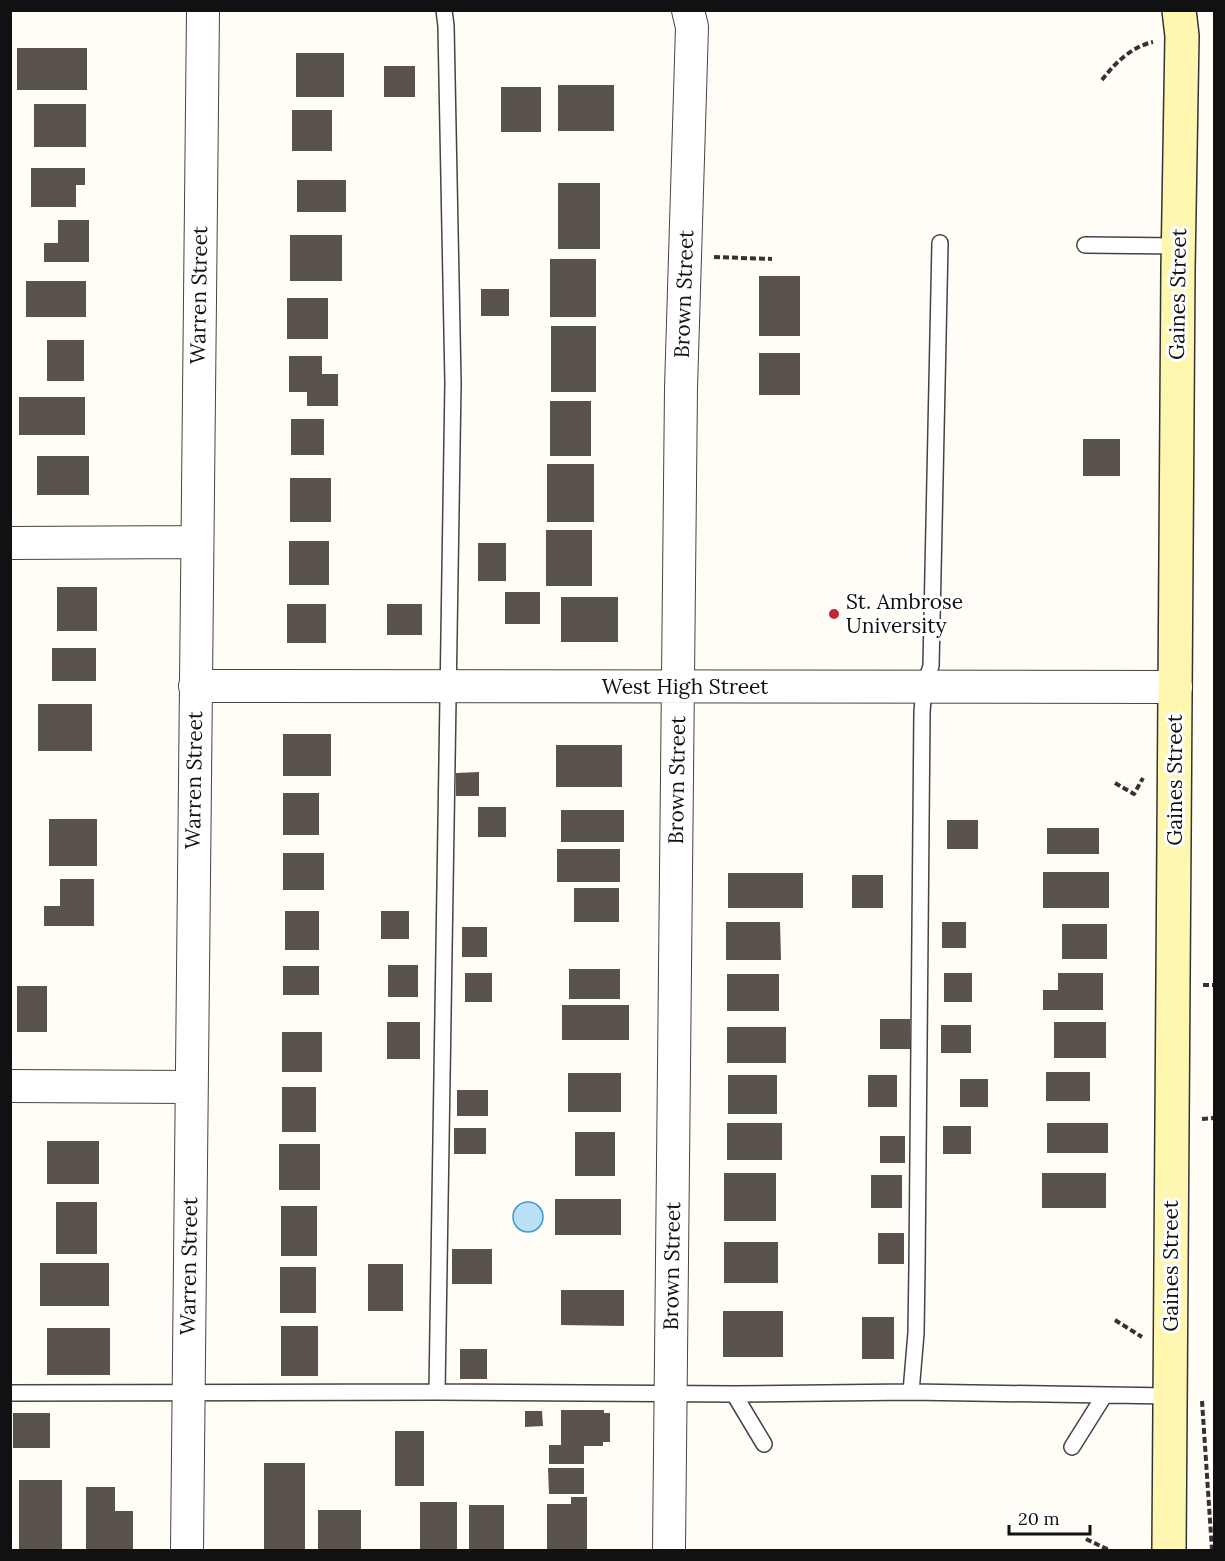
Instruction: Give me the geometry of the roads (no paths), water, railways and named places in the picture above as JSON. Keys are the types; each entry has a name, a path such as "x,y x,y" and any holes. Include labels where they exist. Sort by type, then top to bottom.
{"street":[{"name":"Warren Street","path":"187,1551 202,10"},
{"name":"Brown Street","path":"669,1551 681,388 692,27 688,10"},
{"name":"Gaines Street","path":"1169,1551 1182,36 1179,10"},
{"path":"10,543 197,542"},
{"name":"West High Street","path":"195,686 1176,687"},
{"path":"10,1086 191,1087"}],"lane":[{"path":"437,1392 453,383 444,10"},
{"path":"911,1392 916,1333 921,766 924,687 931,666 940,243"},
{"path":"1085,245 1179,246"},
{"path":"10,1393 734,1394 911,1392 1170,1396"},
{"path":"734,1394 764,1444"},
{"path":"1072,1447 1104,1396"}],"water":[{"path":"528,1202 538,1207 543,1217 538,1227 528,1232 518,1227 513,1217 518,1207"}],"place":[{"name":"St. Ambrose University","path":"834,614"}]}
